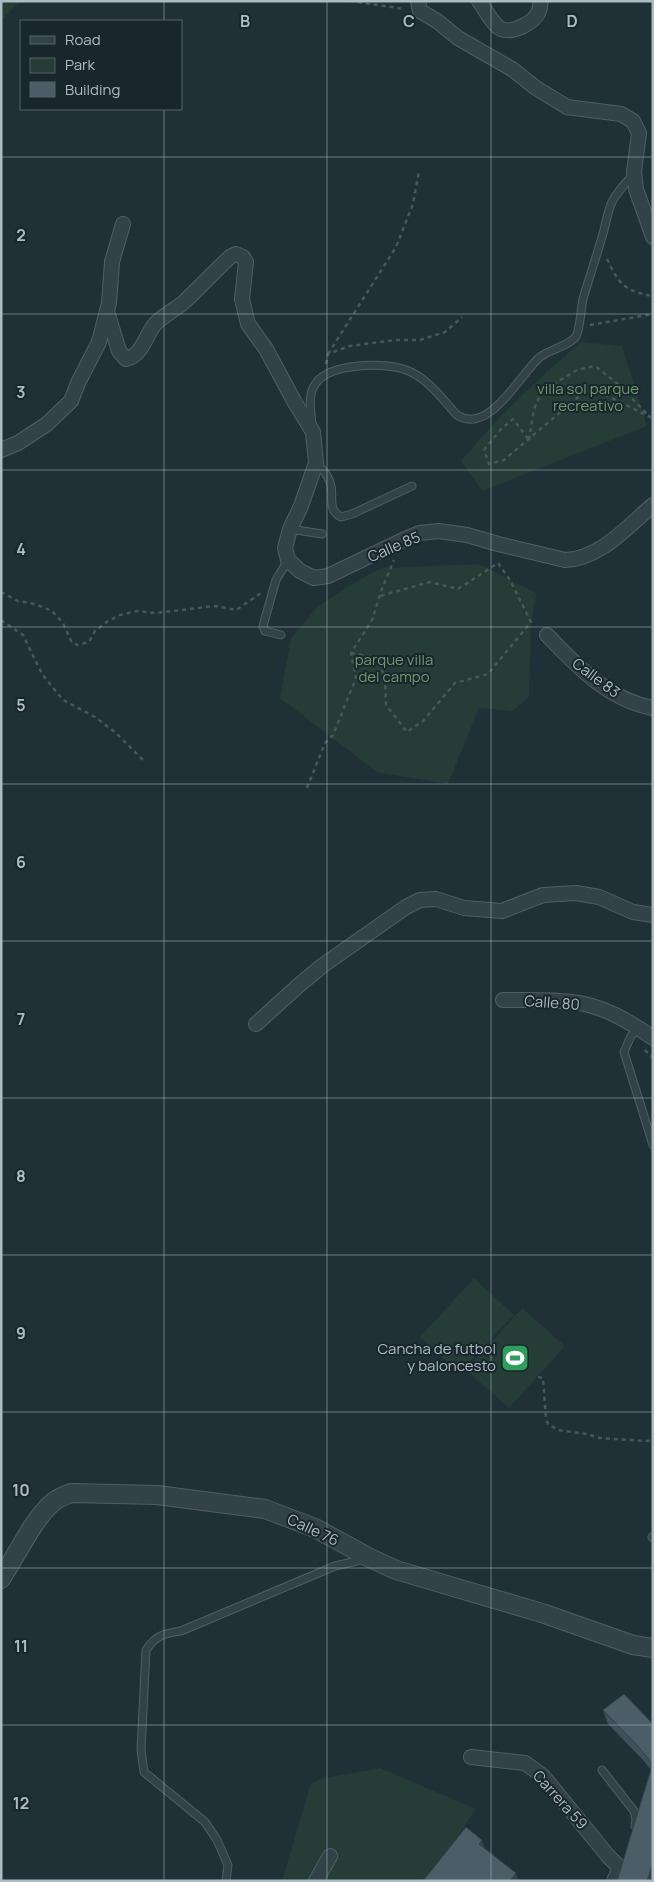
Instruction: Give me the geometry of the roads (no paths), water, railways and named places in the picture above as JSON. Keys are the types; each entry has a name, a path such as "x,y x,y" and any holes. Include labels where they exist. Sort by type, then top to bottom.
{"street":[{"path":"479,1 495,24 501,29 508,30 516,29 538,14 541,1"},
{"path":"419,6 458,38 512,69 536,88 567,107 621,114 633,122 639,134 634,172 636,189 653,237"},
{"path":"1,450 18,443 47,424 71,401 99,342 107,312 112,262 123,224"},
{"path":"107,312 119,351 126,359 132,357 139,351 150,330 157,322 182,304 230,257 236,254 243,256 246,262 242,299 248,324 266,349 313,432 316,463 301,506 290,529 285,548 288,560"},
{"name":"Calle 85","path":"288,560 300,571 314,578 328,576 403,540 420,534 439,531 467,535 565,560 577,560 606,544 653,505"},
{"name":"Calle 83","path":"547,635 581,671 614,694 638,705 653,708"},
{"path":"256,1024 322,966 406,907 420,900 436,899 464,908 502,911 543,895 576,893 599,897 632,912 653,915"},
{"name":"Calle 80","path":"503,1000 573,1002 595,1007 639,1028 653,1038"},
{"name":"Calle 76","path":"1,1579 37,1521 50,1504 60,1497 71,1493 157,1495 265,1509 315,1528 396,1570 542,1613 633,1645 653,1648"},
{"name":"Carrera 59","path":"471,1757 525,1763 543,1776 608,1856 622,1863 614,1881"},
{"path":"316,1881 330,1856"}],"lane":[{"path":"313,432 311,393 316,383 324,376 346,368 386,365 406,370 427,383 457,415 464,419 473,420 485,415 510,394 521,377 536,361 545,354 568,343 576,336 584,298 613,200 634,172"},
{"path":"316,463 326,472 331,483 332,508 341,517 352,514 412,486"},
{"path":"290,529 322,534"},
{"path":"281,635 265,631 263,626 276,580 288,560"},
{"path":"639,1028 632,1036 624,1052 653,1145"},
{"path":"226,1881 228,1864 217,1840 205,1822 144,1772 141,1750 146,1650 154,1639 164,1634 181,1631 335,1566 370,1558"},
{"path":"602,1770 634,1811 636,1819 634,1831"}],"place":[{"name":"Cancha de futbol y baloncesto","path":"515,1358"}],"park label":[{"name":"villa sol parque recreativo","path":"588,398"},
{"name":"parque villa del campo","path":"394,668"}]}
